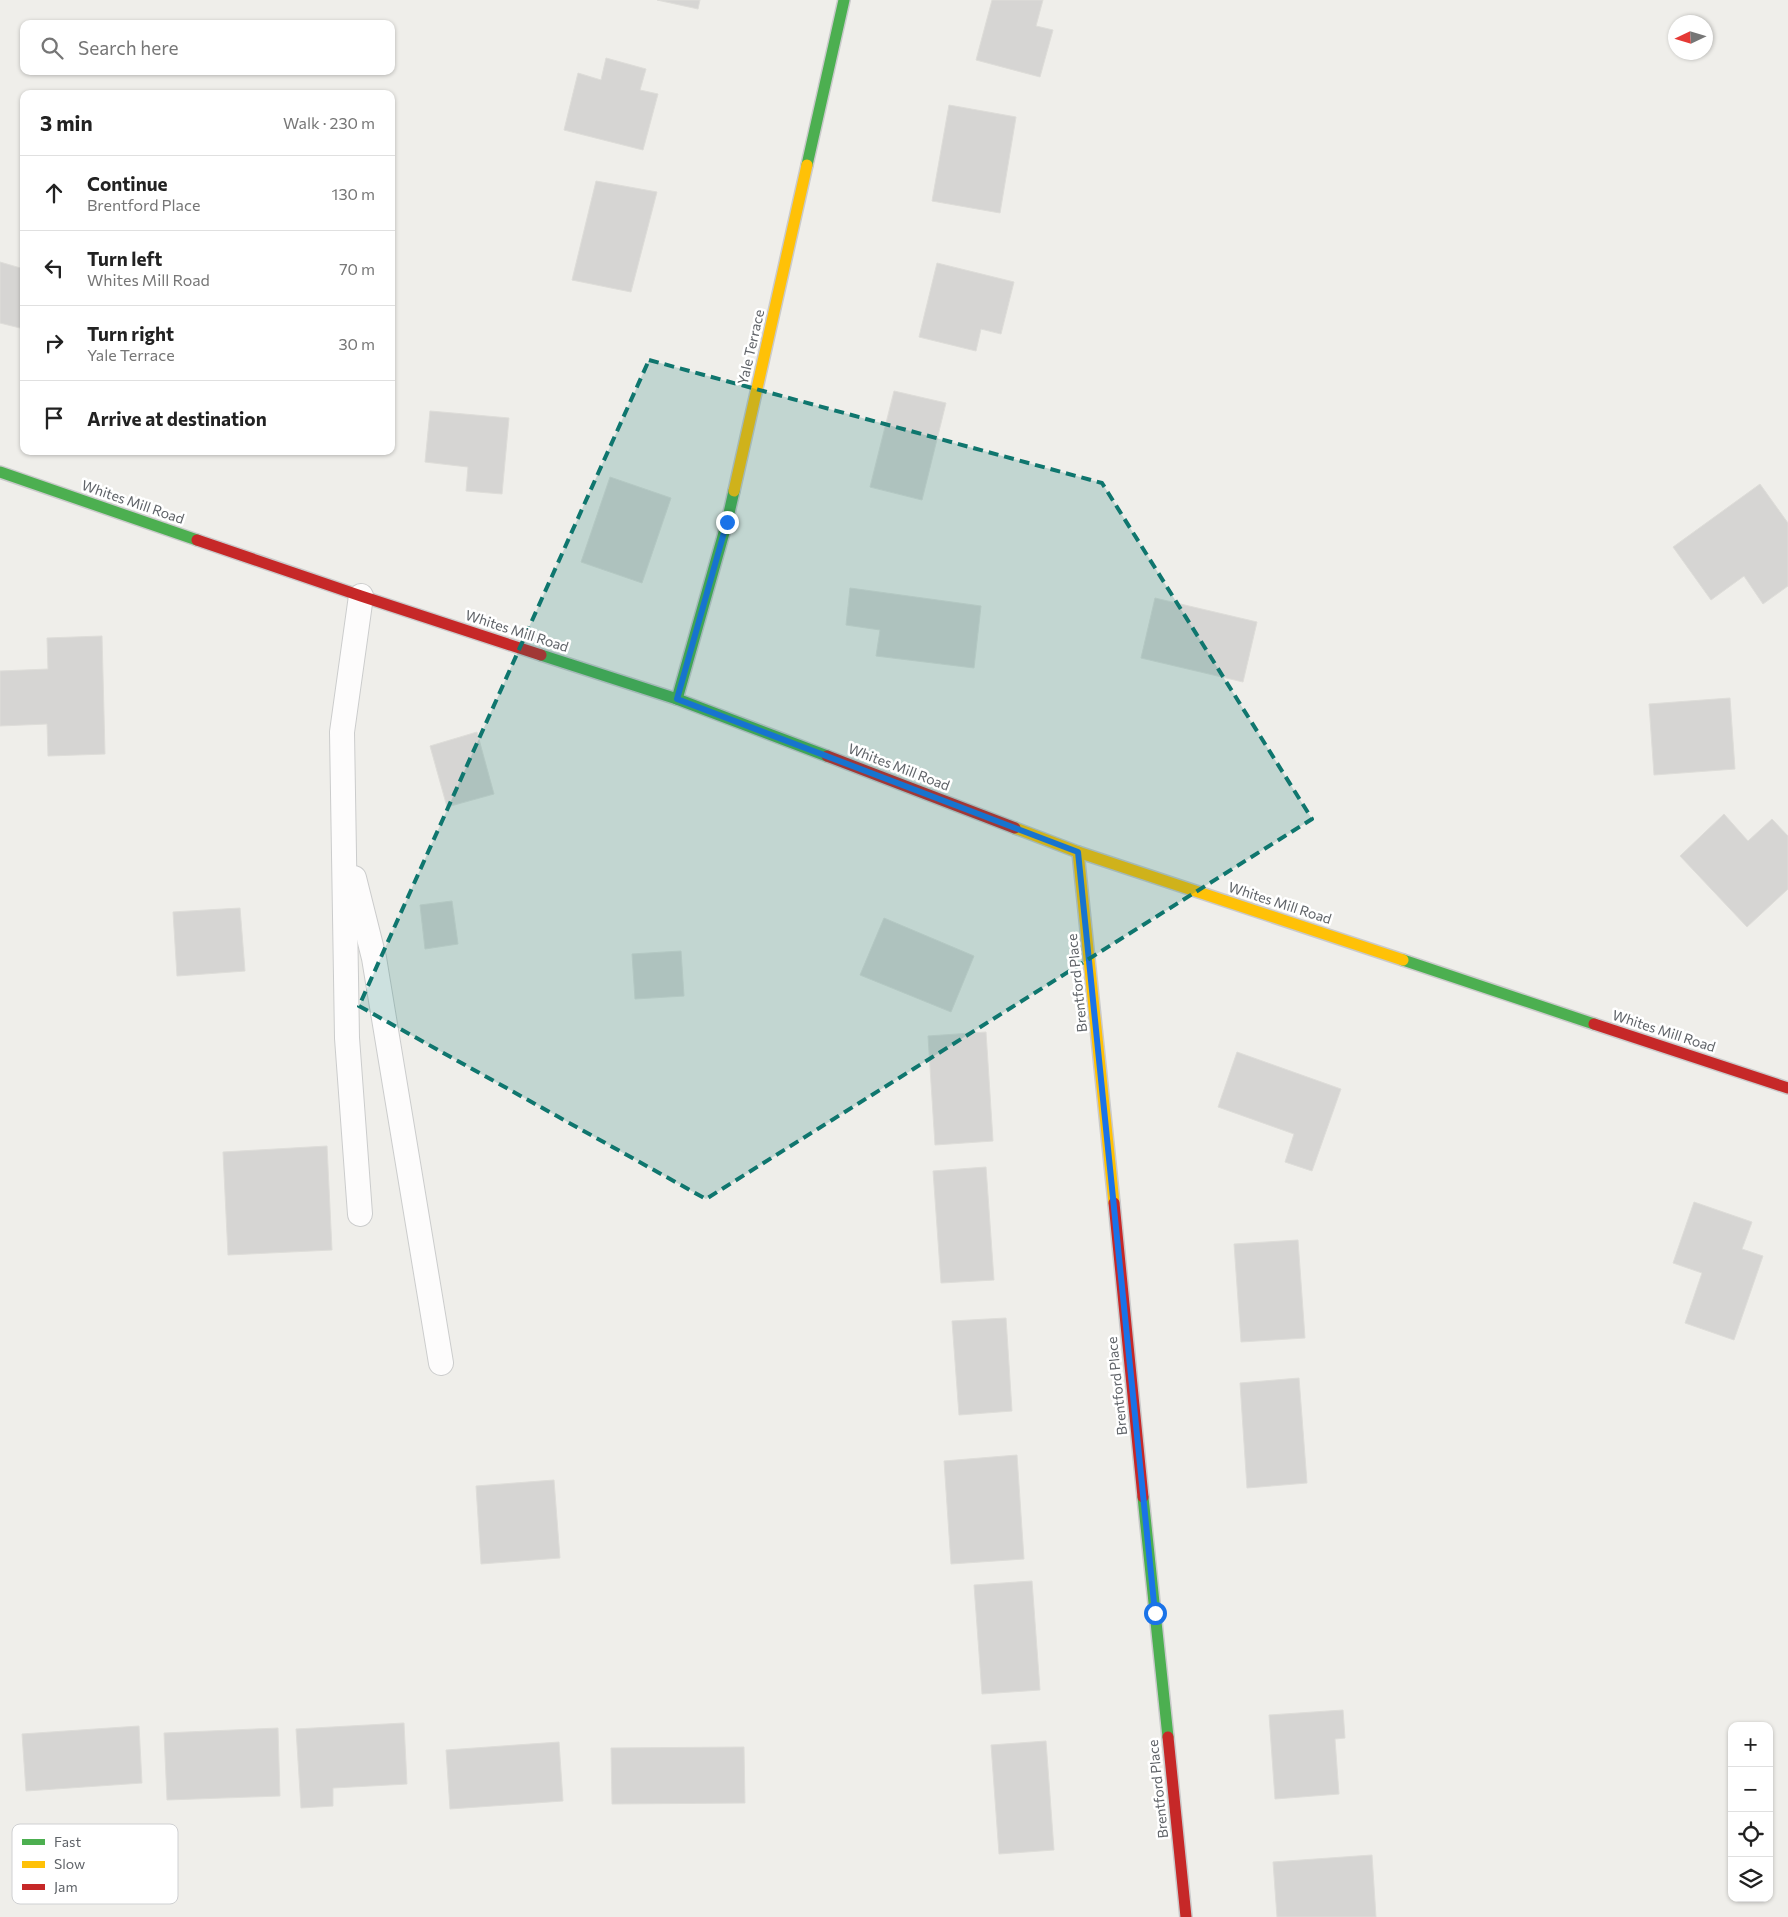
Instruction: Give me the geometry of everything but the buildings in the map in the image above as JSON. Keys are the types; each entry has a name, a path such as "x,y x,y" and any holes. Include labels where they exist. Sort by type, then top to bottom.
{"street":[{"name":"Yale Terrace","path":"677,699 727,522 844,0"},
{"name":"Whites Mill Road","path":"0,472 361,596 677,699 1078,852 1788,1088"},
{"name":"Brentford Place","path":"1078,852 1186,1917"}],"lane":[{"path":"360,1214 347,1038 342,732 361,596"},
{"path":"344,838 374,958 441,1363"}],"highlighted area":[{"path":"649,360 1102,483 1312,819 706,1199 359,1006"}],"traffic: fast":[{"path":"807,165 844,0"},
{"path":"0,472 197,540"},
{"path":"677,699 734,491"},
{"path":"541,655 677,699 827,756"},
{"path":"1403,960 1594,1024"},
{"path":"1143,1497 1168,1737"}],"traffic: slow":[{"path":"734,491 807,165"},
{"path":"1015,828 1078,852 1403,960"},
{"path":"1078,852 1114,1203"}],"traffic: jam":[{"path":"197,540 541,655"},
{"path":"827,756 1015,828"},
{"path":"1594,1024 1788,1088"},
{"path":"1114,1203 1143,1497"},
{"path":"1168,1737 1186,1917"}],"route":[{"path":"727,522 677,699 1078,852 1155,1613"}]}
